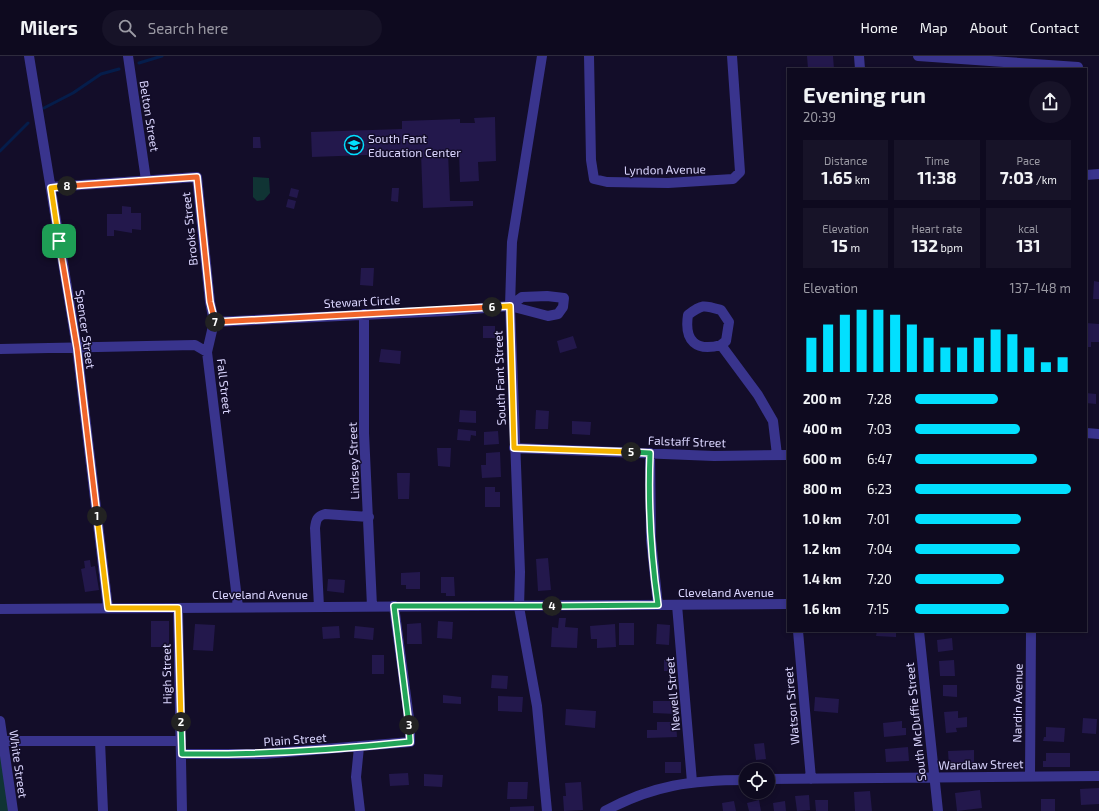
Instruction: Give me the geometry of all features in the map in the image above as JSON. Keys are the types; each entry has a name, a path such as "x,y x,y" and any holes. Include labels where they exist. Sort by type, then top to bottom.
{"street":[{"name":"Spencer Street","path":"29,56 77,348 108,608"},
{"name":"Belton Street","path":"128,56 146,180"},
{"name":"South Fant Street","path":"519,607 520,572 514,448 510,306 512,242 542,56"},
{"name":"Lyndon Avenue","path":"589,56 591,160 594,179 607,182 668,183 733,179 740,172 732,56"},
{"path":"859,56 860,68"},
{"path":"918,56 998,65 1027,64 1078,67"},
{"path":"1087,174 1099,174"},
{"name":"Brooks Street","path":"51,188 197,177 210,302 214,322 207,352"},
{"path":"705,305 721,310 729,322 726,341 721,346 700,346 692,342 686,329 688,315 696,308 705,305"},
{"name":"Stewart Circle","path":"214,322 447,311 510,306"},
{"name":"Lindsey Street","path":"364,314 364,433 372,606"},
{"name":"Fall Street","path":"0,350 195,345 207,352 238,607"},
{"path":"721,346 758,395 773,421 777,455"},
{"path":"1087,433 1099,434"},
{"name":"Falstaff Street","path":"514,448 714,456 787,455"},
{"path":"650,453 649,480 651,540 658,605"},
{"path":"319,607 315,528 316,519 325,514 369,517"},
{"name":"Cleveland Avenue","path":"0,609 372,606 519,607 787,604"},
{"name":"Newell Street","path":"677,605 692,782"},
{"name":"Plain Street","path":"182,754 263,754 410,742 410,726 394,606"},
{"path":"519,607 537,706 547,811"},
{"name":"High Street","path":"178,608 182,811"},
{"name":"Watson Street","path":"798,632 811,779"},
{"name":"South McDuffie Street","path":"919,632 938,811"},
{"name":"Nardin Avenue","path":"1030,776 1031,632"},
{"name":"White Street","path":"0,721 13,811"},
{"path":"3,741 181,741"},
{"path":"100,741 103,811"},
{"path":"359,747 356,777 360,811"},
{"name":"Wardlaw Street","path":"775,779 1099,776"},
{"path":"605,811 650,791 673,784 739,780"}],"green space":[{"path":"253,177 269,178 270,193 264,200 257,201 253,197"},
{"path":"0,752 9,811 0,811"}],"building":[{"path":"807,56 833,56 834,68 808,68"},
{"path":"495,117 496,161 478,162 479,181 460,182 459,152 448,152 450,201 473,201 473,206 423,208 421,153 312,157 311,132 402,129 402,121 460,119 460,123 475,123 474,118"},
{"path":"253,137 260,137 261,148 253,148"},
{"path":"291,188 299,190 297,198 289,196"},
{"path":"392,188 399,188 398,202 391,201"},
{"path":"288,199 296,201 294,209 286,207"},
{"path":"122,206 131,207 131,213 141,213 141,230 132,229 132,233 114,230 114,236 107,236 107,214 122,214"},
{"path":"361,268 374,268 373,286 360,285"},
{"path":"1094,281 1099,282 1099,299 1093,299"},
{"path":"1087,323 1099,324 1099,342 1091,342 1091,347 1087,347"},
{"path":"483,326 495,326 495,338 483,338"},
{"path":"573,336 577,348 560,353 557,341"},
{"path":"381,349 401,351 400,364 379,362"},
{"path":"1087,393 1096,394 1096,404 1087,403"},
{"path":"460,410 476,411 476,423 459,422"},
{"path":"536,410 549,411 548,429 535,429"},
{"path":"572,421 591,422 590,435 572,434"},
{"path":"458,429 476,431 476,436 471,435 470,441 457,440"},
{"path":"498,431 499,444 484,445 484,432"},
{"path":"437,448 451,448 450,467 438,466"},
{"path":"500,452 501,477 482,478 481,465 486,465 486,453"},
{"path":"397,473 410,473 409,499 398,499"},
{"path":"485,487 495,487 495,492 500,492 500,507 485,507"},
{"path":"548,558 551,590 538,591 536,559"},
{"path":"90,560 91,567 95,566 99,590 85,592 81,569 85,568 84,561"},
{"path":"420,572 420,589 406,589 406,585 401,585 401,573"},
{"path":"441,577 454,577 455,596 446,596 446,593 441,593"},
{"path":"328,579 345,580 344,593 327,591"},
{"path":"559,618 566,618 565,627 578,628 577,648 551,647 552,627 558,628"},
{"path":"151,621 169,621 169,647 151,647"},
{"path":"438,621 453,622 452,639 437,638"},
{"path":"421,623 422,644 407,644 407,624"},
{"path":"619,623 634,623 634,645 619,645"},
{"path":"195,624 215,625 213,651 193,650"},
{"path":"615,624 616,647 597,648 597,639 591,639 590,626"},
{"path":"657,624 670,625 669,645 656,644"},
{"path":"339,626 340,638 323,639 322,627"},
{"path":"355,626 374,628 373,640 354,638"},
{"path":"877,632 896,632 896,637 876,636"},
{"path":"952,638 953,650 938,652 937,640"},
{"path":"372,655 384,655 384,674 372,674"},
{"path":"664,660 672,660 672,671 664,671"},
{"path":"954,660 955,676 940,676 939,661"},
{"path":"492,675 508,676 507,689 491,688"},
{"path":"943,685 957,685 957,697 943,696"},
{"path":"443,695 461,697 461,704 443,703"},
{"path":"498,696 523,697 522,712 498,711"},
{"path":"815,697 839,699 838,713 814,711"},
{"path":"653,701 676,701 676,714 653,713"},
{"path":"566,709 596,711 595,728 565,725"},
{"path":"958,711 958,718 967,717 967,727 956,728 957,732 946,733 944,712"},
{"path":"1083,718 1097,719 1096,734 1082,733"},
{"path":"902,721 902,728 906,728 906,735 884,737 883,723"},
{"path":"657,722 676,722 677,737 647,738 647,730 657,730"},
{"path":"1046,727 1065,728 1064,742 1043,741 1044,737 1046,737"},
{"path":"764,743 766,759 756,760 754,744"},
{"path":"908,747 909,761 886,762 885,749"},
{"path":"974,750 974,767 949,767 948,751"},
{"path":"1046,753 1070,753 1070,767 1043,767 1043,761 1046,761"},
{"path":"665,762 681,762 681,773 665,773"},
{"path":"408,773 409,785 390,786 389,774"},
{"path":"424,774 443,775 442,787 424,786"},
{"path":"508,782 528,782 527,799 507,799"},
{"path":"581,782 583,810 564,811 563,796 566,796 565,783"},
{"path":"1099,788 1099,804 1081,805 1080,789"},
{"path":"980,790 982,808 957,811 955,793"},
{"path":"870,791 872,811 855,811 854,792"},
{"path":"809,795 810,810 797,811 795,796"},
{"path":"1041,799 1055,799 1055,811 1041,811"},
{"path":"759,800 761,811 749,811 747,803"},
{"path":"815,800 828,800 828,811 816,811"},
{"path":"734,801 736,811 723,811 722,803"},
{"path":"785,801 786,811 774,811 773,803"},
{"path":"534,806 534,811 510,811 510,807"}],"waterway":[{"path":"139,63 162,56"},
{"path":"44,108 73,93 101,74 119,69"},
{"path":"0,151 28,123"}],"place":[{"name":"South Fant Education Center","path":"354,145"}],"route":[{"path":"197,177 210,302 214,322 447,311 510,306 514,448 650,453 649,480 651,540 658,605 519,607 394,606 410,726 410,742 263,754 182,754 178,608 108,608 77,348 59,241 51,188 197,177"}]}
